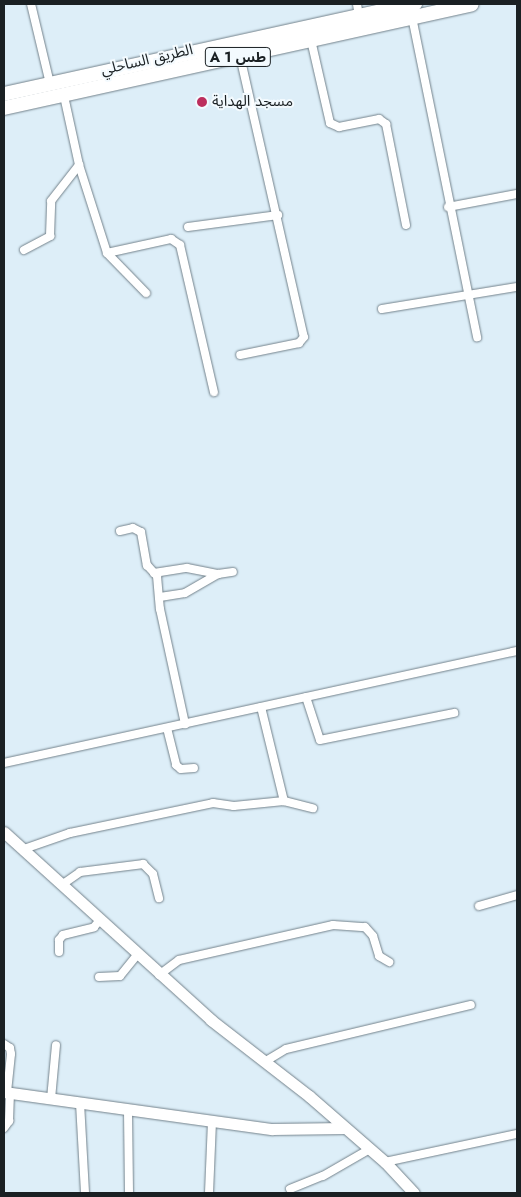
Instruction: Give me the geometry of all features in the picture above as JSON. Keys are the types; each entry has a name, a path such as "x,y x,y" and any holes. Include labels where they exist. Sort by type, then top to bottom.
{"highway":[{"name":"الطريق الساحلي","path":"4,94 358,10 414,10 472,4"},
{"name":"الطريق الساحلي","path":"4,108 311,40 414,10"}],"street":[{"path":"31,4 50,84"},
{"path":"414,10 448,207 477,337"},
{"path":"311,40 330,123 339,127 379,119 386,124 406,225"},
{"path":"240,56 278,215 304,337 299,343 240,355"},
{"path":"64,96 79,165 107,253 146,293"},
{"path":"24,250 50,236 51,200 79,165"},
{"path":"448,207 517,194"},
{"path":"188,227 278,215"},
{"path":"107,253 171,239 180,244 214,392"},
{"path":"382,309 468,297 517,287"},
{"path":"120,531 133,528 141,532 147,565 154,573 160,597 185,724"},
{"path":"154,573 187,568 218,574 233,572"},
{"path":"160,597 185,593 218,574"},
{"path":"4,763 517,651"},
{"path":"306,697 320,740 454,714"},
{"path":"261,708 284,801"},
{"path":"167,728 176,765 181,769 194,768"},
{"path":"24,849 70,833 213,803 243,806 284,801 313,808"},
{"path":"4,832 64,884 100,920 211,1020 266,1061 370,1149 414,1193"},
{"path":"64,884 80,872 143,864 153,874 159,898"},
{"path":"479,906 517,895"},
{"path":"59,952 59,940 64,935 94,927 100,920"},
{"path":"160,974 179,960 333,925 365,927 373,936 379,956 389,962"},
{"path":"99,977 120,976 138,954"},
{"path":"266,1061 286,1050 471,1005"},
{"path":"4,1044 10,1048 11,1054 7,1092 9,1121 4,1128"},
{"path":"51,1099 56,1045"},
{"path":"7,1092 128,1111 272,1129 345,1128"},
{"path":"80,1103 85,1193"},
{"path":"128,1111 129,1193"},
{"path":"208,1193 212,1122"},
{"path":"385,1162 517,1134"},
{"path":"290,1189 323,1176 370,1149"}],"place":[{"name":"مسجد الهداية","path":"202,102"}]}
